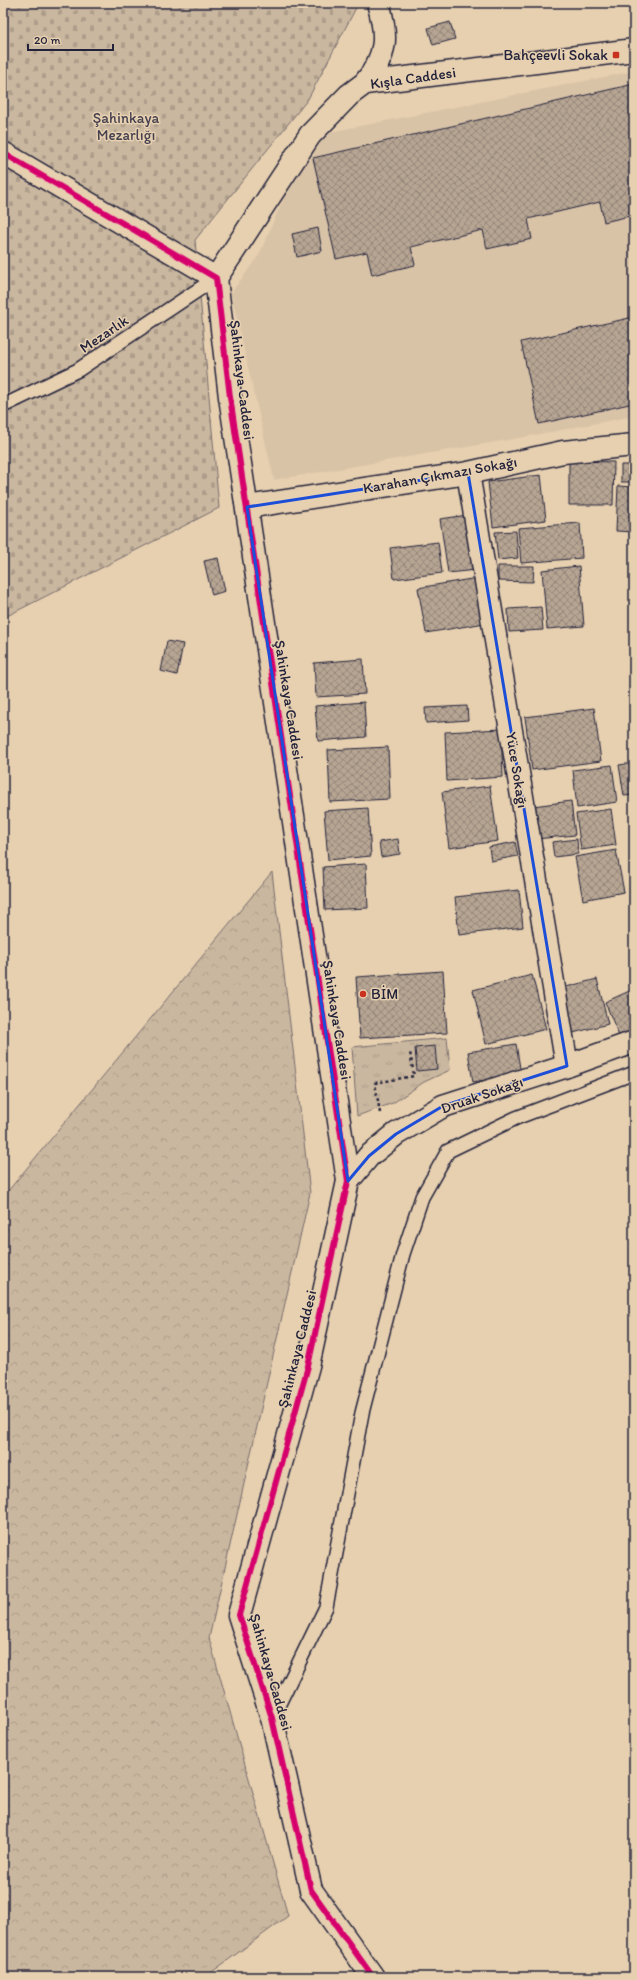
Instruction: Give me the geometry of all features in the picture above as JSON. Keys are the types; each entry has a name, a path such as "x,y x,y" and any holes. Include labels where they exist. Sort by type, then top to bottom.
{"street":[{"path":"365,83 376,69 382,53 385,37 383,20 378,3"},
{"name":"Kışla Caddesi","path":"216,278 310,135 349,95 365,83 634,50"},
{"path":"3,153 216,278"},
{"name":"Şahinkaya Caddesi","path":"216,278 230,397 246,507 348,1181 308,1366 239,1615 272,1718 311,1890 373,1977"},
{"name":"Karahan Çıkmazı Sokağı","path":"246,507 468,473 563,452 634,445"},
{"name":"Yüce Sokağı","path":"468,473 567,1066"},
{"name":"Druak Sokağı","path":"348,1181 369,1156 396,1134 443,1106 567,1066 634,1042"}],"lane":[{"name":"Mezarlık","path":"3,406 78,370 216,278"},
{"path":"272,1718 326,1606 362,1413 403,1254 422,1197 448,1151 516,1118 634,1073"}],"path":[{"path":"385,1143 375,1083 414,1076 410,1052"}],"highlighted area":[{"path":"468,473 567,1066 443,1106 396,1134 369,1156 348,1181 247,507"}],"shaded area":[{"path":"634,71 634,416 525,437 274,480 231,293 259,255 299,162 330,132"}],"green space":[{"name":"Şahinkaya Mezarlığı","path":"3,3 358,4 308,99 195,240 219,508 3,618"},
{"path":"272,872 310,1193 209,1638 288,1916 205,1977 3,1977 3,1197"},
{"path":"447,1038 450,1070 424,1082 393,1103 357,1116 352,1047"}],"building":[{"path":"442,3 454,3 444,7"},
{"path":"450,22 455,39 433,45 428,28"},
{"path":"634,84 634,215 604,222 600,202 528,219 532,239 487,249 483,230 411,247 415,265 372,275 367,252 336,259 313,158"},
{"path":"318,228 322,251 297,257 292,234"},
{"path":"634,317 634,403 539,424 521,342"},
{"path":"569,461 614,462 613,505 569,505"},
{"path":"621,465 634,465 634,482 621,482"},
{"path":"541,475 546,520 493,527 488,482"},
{"path":"618,486 634,487 634,532 616,531"},
{"path":"468,515 476,570 448,573 440,519"},
{"path":"580,523 582,558 521,563 518,528"},
{"path":"516,531 518,558 498,560 495,532"},
{"path":"438,542 442,573 394,579 390,548"},
{"path":"218,558 225,591 212,595 204,561"},
{"path":"498,566 534,566 533,582 498,581"},
{"path":"579,566 584,626 547,629 542,570"},
{"path":"477,578 485,623 426,633 418,588"},
{"path":"541,607 543,630 509,632 508,609"},
{"path":"167,641 183,644 177,675 161,671"},
{"path":"363,659 365,694 316,697 314,663"},
{"path":"364,702 366,737 318,741 315,706"},
{"path":"467,706 468,720 426,723 425,708"},
{"path":"594,708 601,761 532,770 525,717"},
{"path":"501,729 503,777 447,781 445,732"},
{"path":"388,747 390,799 330,802 328,750"},
{"path":"634,763 634,795 624,796 619,765"},
{"path":"612,765 617,802 577,808 573,770"},
{"path":"490,786 498,841 449,848 442,792"},
{"path":"571,801 575,835 536,839 533,806"},
{"path":"368,808 371,856 328,860 324,811"},
{"path":"611,809 616,845 581,850 576,814"},
{"path":"398,839 400,854 381,857 379,842"},
{"path":"577,839 578,854 554,857 552,842"},
{"path":"515,842 518,856 491,861 489,847"},
{"path":"616,850 624,892 583,900 575,857"},
{"path":"366,864 368,908 325,910 323,867"},
{"path":"519,890 523,927 459,935 455,897"},
{"path":"443,971 447,1033 360,1038 356,977"},
{"path":"532,975 546,1029 486,1044 473,990"},
{"path":"597,979 608,1024 573,1033 562,988"},
{"path":"634,989 634,1035 621,1041 605,1002"},
{"path":"516,1044 521,1074 473,1082 468,1052"},
{"path":"435,1046 437,1069 417,1071 415,1048"}],"cycle path":[{"path":"3,153 216,278 230,397 348,1181 308,1366 239,1615 272,1718 311,1890 373,1977"}],"place":[{"name":"Bahçeevli Sokak","path":"616,55"},
{"name":"BİM","path":"363,994"}]}
